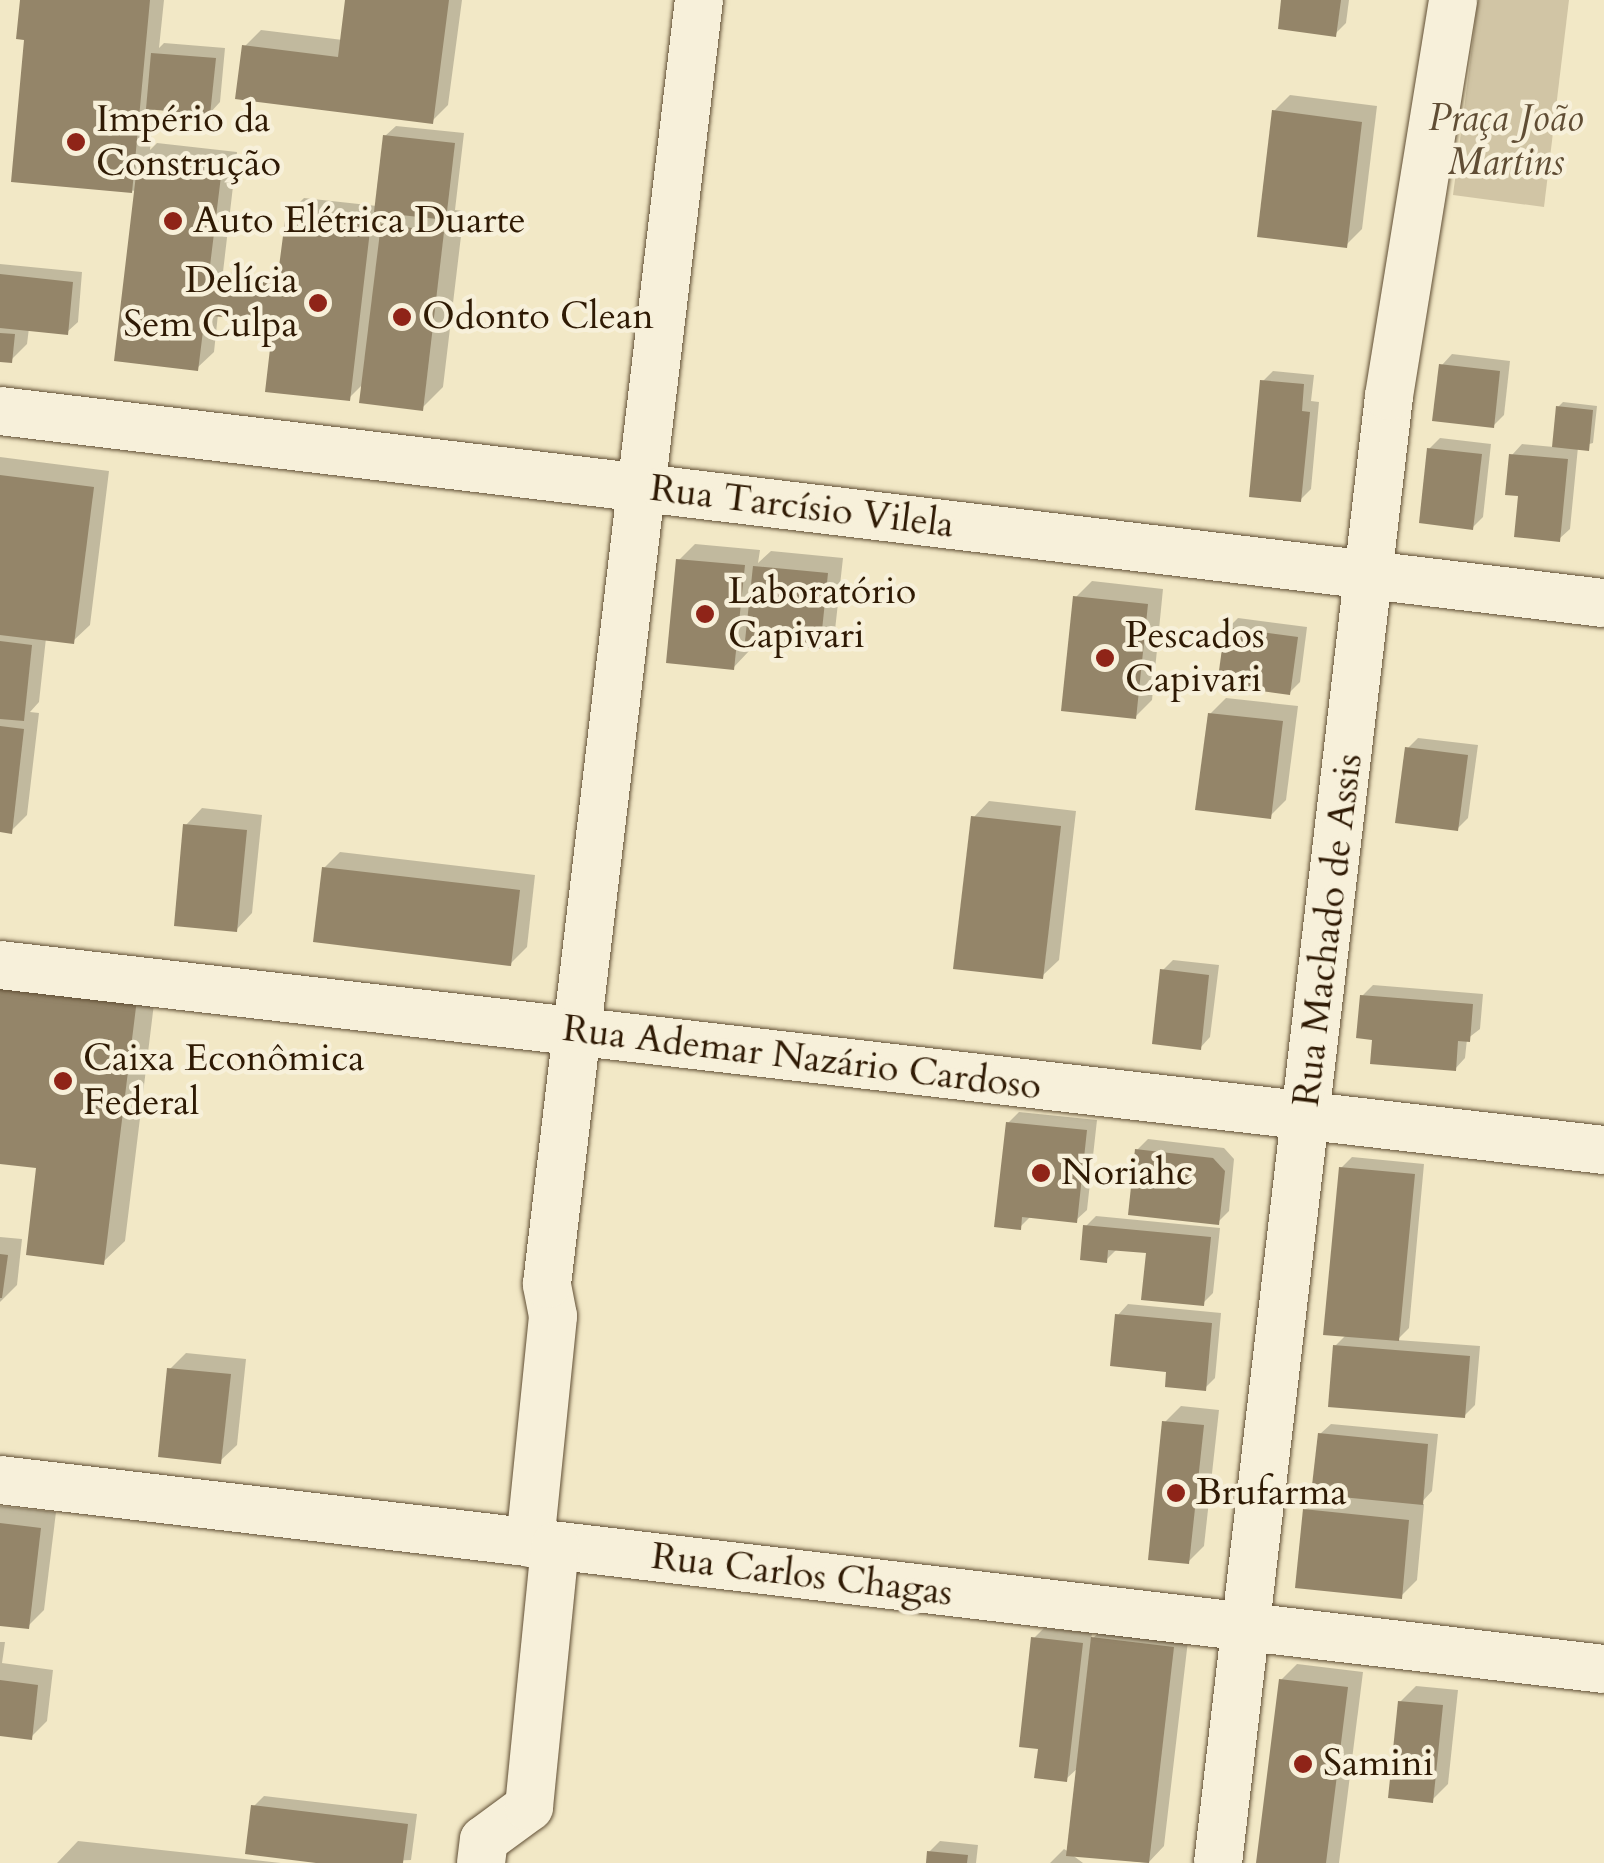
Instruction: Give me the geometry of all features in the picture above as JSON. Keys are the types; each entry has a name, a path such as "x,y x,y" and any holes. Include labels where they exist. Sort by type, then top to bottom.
{"street":[{"path":"481,1863 484,1840 528,1807 554,1316 547,1284 699,0"},
{"name":"Rua Machado de Assis","path":"1218,1863 1402,296 1453,0"},
{"name":"Rua Tarcísio Vilela","path":"0,412 1604,602"},
{"name":"Rua Ademar Nazário Cardoso","path":"0,965 1604,1150"},
{"name":"Rua Carlos Chagas","path":"0,1480 1604,1669"}],"green space":[{"name":"Praça João Martins","path":"1478,0 1569,0 1544,207 1453,195"}],"building":[{"path":"20,0 150,0 132,193 11,182 24,40 16,39"},
{"path":"345,0 449,0 433,124 235,99 242,45 338,57"},
{"path":"1281,0 1341,0 1336,37 1278,29"},
{"path":"151,53 216,58 210,115 146,109"},
{"path":"1272,110 1362,122 1347,248 1257,237"},
{"path":"383,135 455,143 446,220 374,212"},
{"path":"138,158 222,168 209,274 277,282 286,213 371,222 350,401 265,392 273,323 205,315 198,371 114,361"},
{"name":"Odonto Clean","path":"381,224 444,232 423,411 359,403"},
{"path":"0,274 73,282 68,335 0,328"},
{"path":"0,333 15,334 12,363 0,362"},
{"path":"1439,364 1500,371 1494,428 1432,421"},
{"path":"1260,380 1304,384 1302,411 1310,412 1301,502 1249,497"},
{"path":"1556,406 1593,410 1589,451 1552,447"},
{"path":"1427,448 1482,454 1473,530 1419,523"},
{"path":"1509,454 1568,459 1560,542 1514,537 1518,496 1505,495"},
{"path":"0,475 94,487 74,644 0,635"},
{"name":"Laboratório Capivari","path":"676,559 745,565 734,670 666,663"},
{"path":"753,566 828,573 820,649 745,641"},
{"name":"Pescados Capivari","path":"1073,596 1148,604 1136,719 1061,711"},
{"path":"1225,627 1298,637 1290,695 1217,685"},
{"path":"0,641 32,645 24,721 0,719"},
{"path":"1208,713 1283,721 1271,819 1195,810"},
{"path":"0,726 24,729 12,834 0,832"},
{"path":"1405,747 1468,755 1458,831 1395,823"},
{"path":"971,816 1061,826 1043,979 953,969"},
{"path":"183,824 247,830 237,932 174,926"},
{"path":"322,867 520,890 511,966 313,942"},
{"path":"1160,969 1209,975 1201,1050 1152,1044"},
{"name":"Caixa Econômica Federal","path":"0,983 137,999 104,1265 26,1255 36,1168 0,1164"},
{"path":"1360,995 1473,1004 1470,1042 1458,1041 1456,1071 1370,1064 1372,1040 1356,1038"},
{"name":"Noriahc","path":"1006,1122 1087,1130 1077,1223 1022,1217 1021,1230 994,1227"},
{"path":"1135,1149 1213,1158 1225,1171 1219,1225 1128,1215"},
{"path":"1339,1167 1415,1174 1399,1341 1323,1335"},
{"path":"1083,1225 1211,1237 1204,1306 1141,1300 1146,1253 1108,1250 1107,1263 1080,1260"},
{"path":"0,1254 8,1255 2,1298 0,1298"},
{"path":"1115,1314 1212,1323 1206,1391 1165,1387 1166,1372 1110,1366"},
{"path":"1333,1345 1470,1356 1465,1418 1328,1407"},
{"path":"167,1368 231,1374 221,1464 158,1457"},
{"name":"Brufarma","path":"1162,1421 1204,1425 1189,1564 1148,1560"},
{"path":"1318,1433 1428,1444 1423,1505 1311,1494"},
{"path":"1303,1509 1409,1520 1402,1599 1295,1588"},
{"path":"0,1523 41,1528 29,1629 0,1626"},
{"path":"1031,1637 1083,1643 1067,1782 1034,1778 1038,1749 1019,1747"},
{"path":"1091,1637 1174,1647 1149,1863 1066,1856"},
{"name":"Samini","path":"1279,1679 1348,1687 1326,1863 1256,1863"},
{"path":"0,1680 38,1685 32,1740 0,1736"},
{"path":"1398,1701 1443,1705 1433,1803 1388,1798"},
{"path":"251,1805 408,1824 403,1863 316,1863 245,1854"},
{"path":"927,1851 968,1855 967,1863 926,1863"}],"place":[{"name":"Império da Construção","path":"76,142"},
{"name":"Auto Elétrica Duarte","path":"173,221"},
{"name":"Delícia Sem Culpa","path":"318,303"},
{"name":"Odonto Clean","path":"402,317"},
{"name":"Laboratório Capivari","path":"705,614"},
{"name":"Pescados Capivari","path":"1105,658"},
{"name":"Caixa Econômica Federal","path":"63,1081"},
{"name":"Noriahc","path":"1041,1173"},
{"name":"Brufarma","path":"1176,1493"},
{"name":"Samini","path":"1303,1764"}]}
